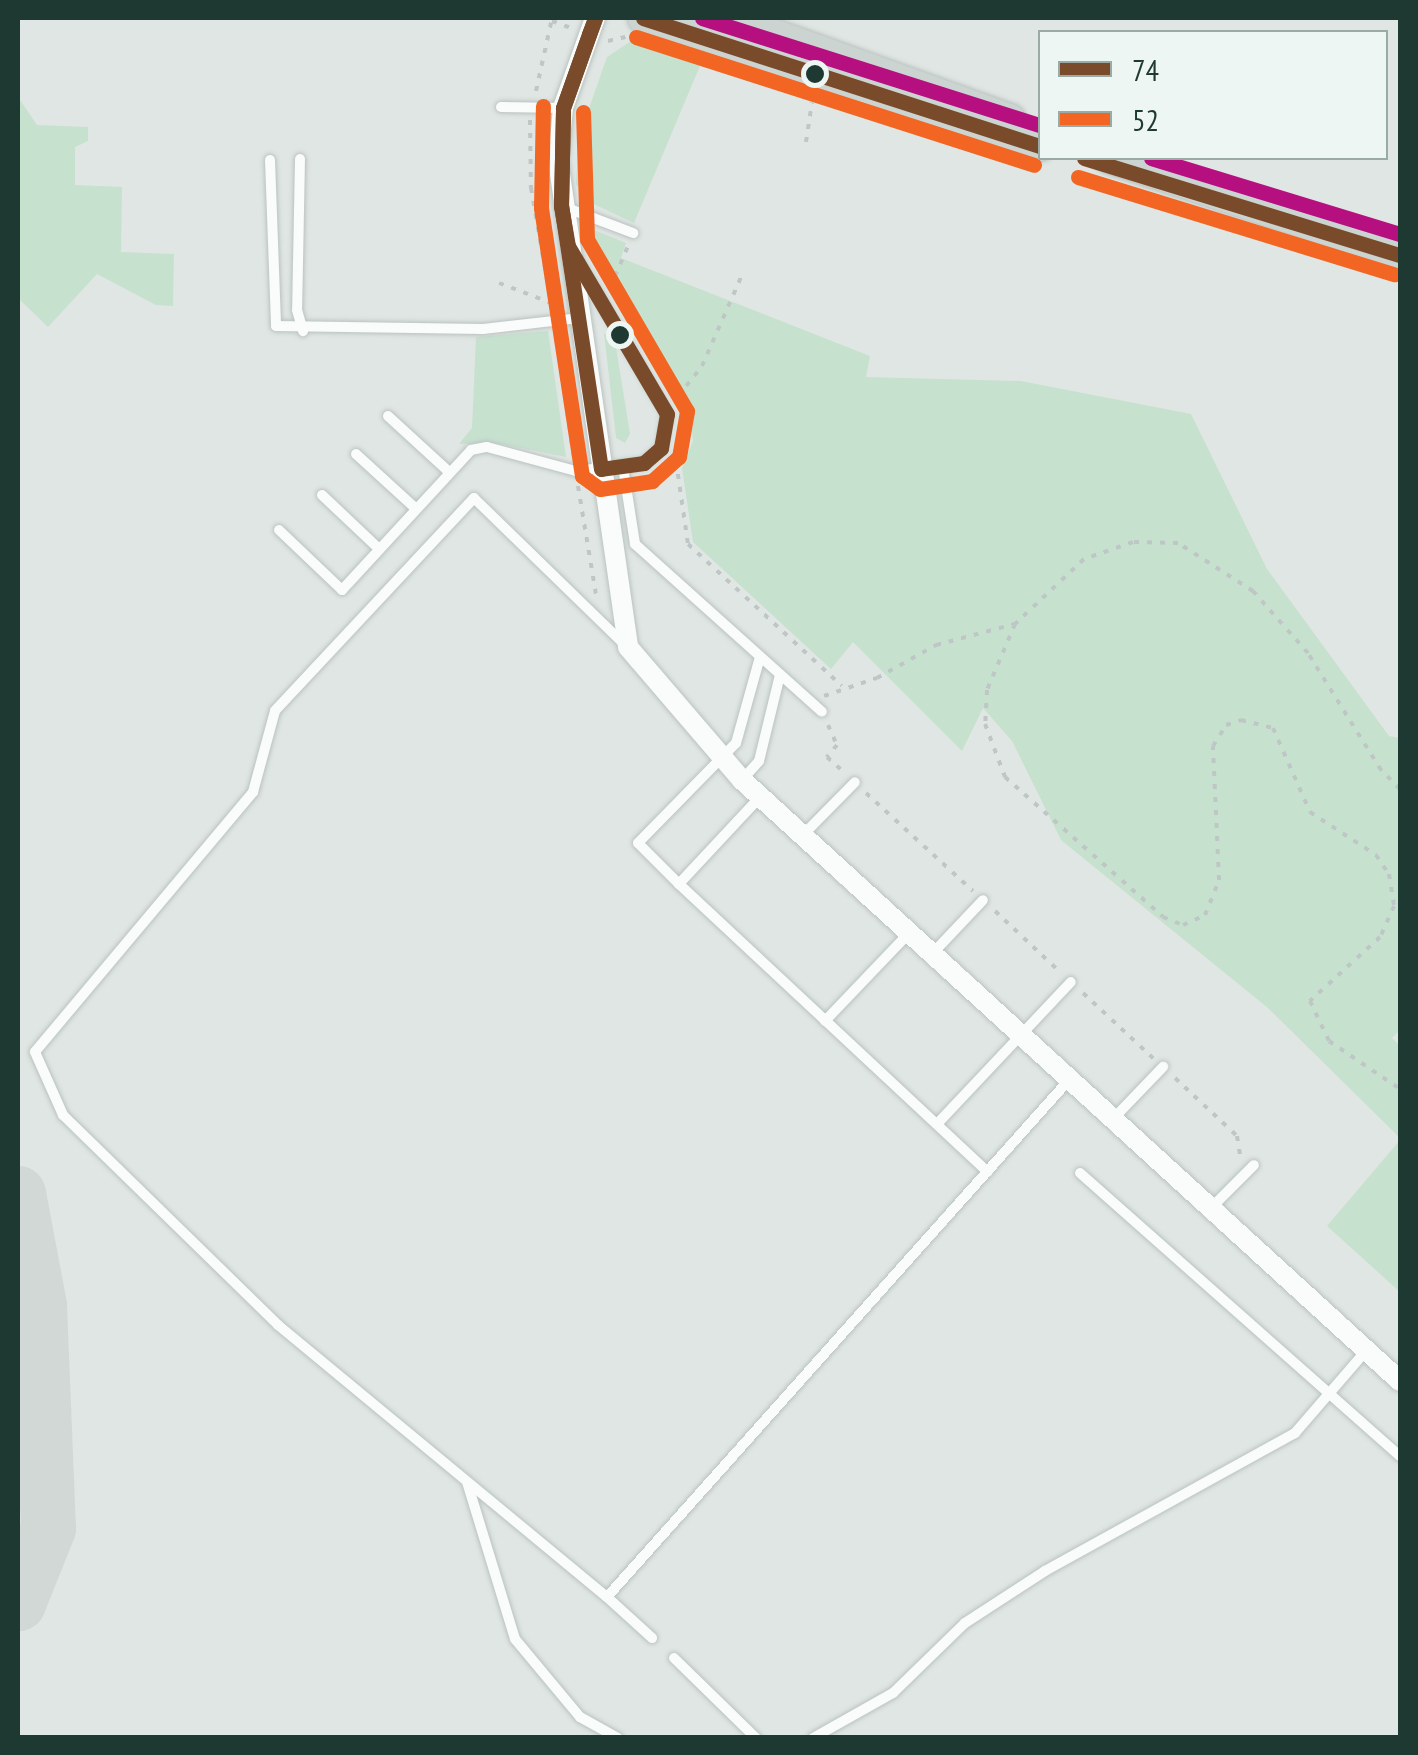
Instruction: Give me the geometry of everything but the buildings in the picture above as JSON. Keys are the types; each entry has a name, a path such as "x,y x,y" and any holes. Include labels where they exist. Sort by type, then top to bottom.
{"main road":[{"path":"642,18 814,78 1038,145"},
{"path":"729,18 1038,130"},
{"path":"1092,160 1168,180"},
{"path":"1114,160 1400,254"}],"street":[{"path":"595,18 563,108 561,206 612,468 628,647 742,780 1400,1381"}],"lane":[{"path":"501,106 563,108"},
{"path":"300,159 297,310 303,330"},
{"path":"270,160 272,319 303,330 483,329 580,318"},
{"path":"561,206 634,233"},
{"path":"279,530 342,590 447,470 471,450 487,447 576,470 644,463 661,448 667,414 568,246"},
{"path":"388,416 447,470"},
{"path":"356,454 414,507"},
{"path":"612,468 636,544 822,712"},
{"path":"322,495 378,548"},
{"path":"628,647 474,498 275,711 253,792 35,1052 62,1114 278,1325 652,1638"},
{"path":"760,657 736,743 638,843 988,1172"},
{"path":"742,780 759,761 780,675"},
{"path":"803,836 855,782"},
{"path":"679,884 760,797"},
{"path":"932,954 982,900"},
{"path":"826,1021 909,934"},
{"path":"937,1124 1071,982"},
{"path":"1112,1120 1162,1067"},
{"path":"607,1597 1069,1080"},
{"path":"1210,1209 1254,1164"},
{"path":"1080,1173 1400,1456"},
{"path":"813,1738 892,1694 965,1623 1295,1433 1365,1352"},
{"path":"466,1482 515,1639 580,1718 618,1738"},
{"path":"674,1658 756,1738"}],"path":[{"path":"806,142 813,100"},
{"path":"604,302 634,233"},
{"path":"678,396 702,366 741,277"},
{"path":"499,283 551,304"},
{"path":"676,460 688,544 842,686"},
{"path":"1400,789 1380,770 1308,653 1254,590 1195,550 1158,540 1084,559 1014,624 988,690 986,724 994,763 1163,917 1183,926 1206,914 1219,880 1213,746 1226,725 1241,720 1273,728 1294,788 1310,812 1376,855 1390,874 1394,906 1380,938 1310,1002 1329,1041 1400,1089"},
{"path":"812,703 842,686 878,678 936,645 1014,624"},
{"path":"822,712 837,746 827,757 1238,1136 1243,1176"}],"green space":[{"path":"634,39 672,45 702,61 634,223 587,201 576,184 579,137 607,57"},
{"path":"18,97 37,125 88,127 88,141 75,147 75,185 122,187 121,252 174,254 173,306 156,305 97,274 48,327 18,298"},
{"path":"584,226 626,243 621,258 870,356 866,377 1021,381 1191,414 1267,569 1389,736 1400,738 1400,1030 1392,1038 1400,1046 1400,1138 1268,1008 1061,840 1012,741 983,708 962,751 853,642 831,669 693,542 682,468 693,441 689,402"},
{"path":"548,331 566,457 496,443 459,444 472,428 476,337"},
{"path":"604,333 615,341 630,434 625,443 616,438"},
{"path":"1400,1140 1400,1292 1327,1226"}],"taxiway":[{"path":"18,1193 39,1305 48,1528 18,1603"}],"transit line":[{"name":"74","path":"595,18 563,108 589,34 595,18"},
{"name":"74","path":"643,18 1038,145"},
{"path":"702,18 1038,124"},
{"name":"52","path":"636,37 1034,165"},
{"name":"52","path":"541,207 543,106"},
{"name":"74","path":"561,206 563,108"},
{"name":"74","path":"561,206 563,108"},
{"name":"52","path":"541,208 582,476 600,489 652,481 679,457 687,411 587,239 583,112"},
{"name":"74","path":"1091,160 1400,255"},
{"path":"1158,160 1400,234"},
{"name":"52","path":"1078,177 1394,274"},
{"name":"74","path":"561,206 568,246 667,414 661,448 644,463 601,469 561,206"}]}
